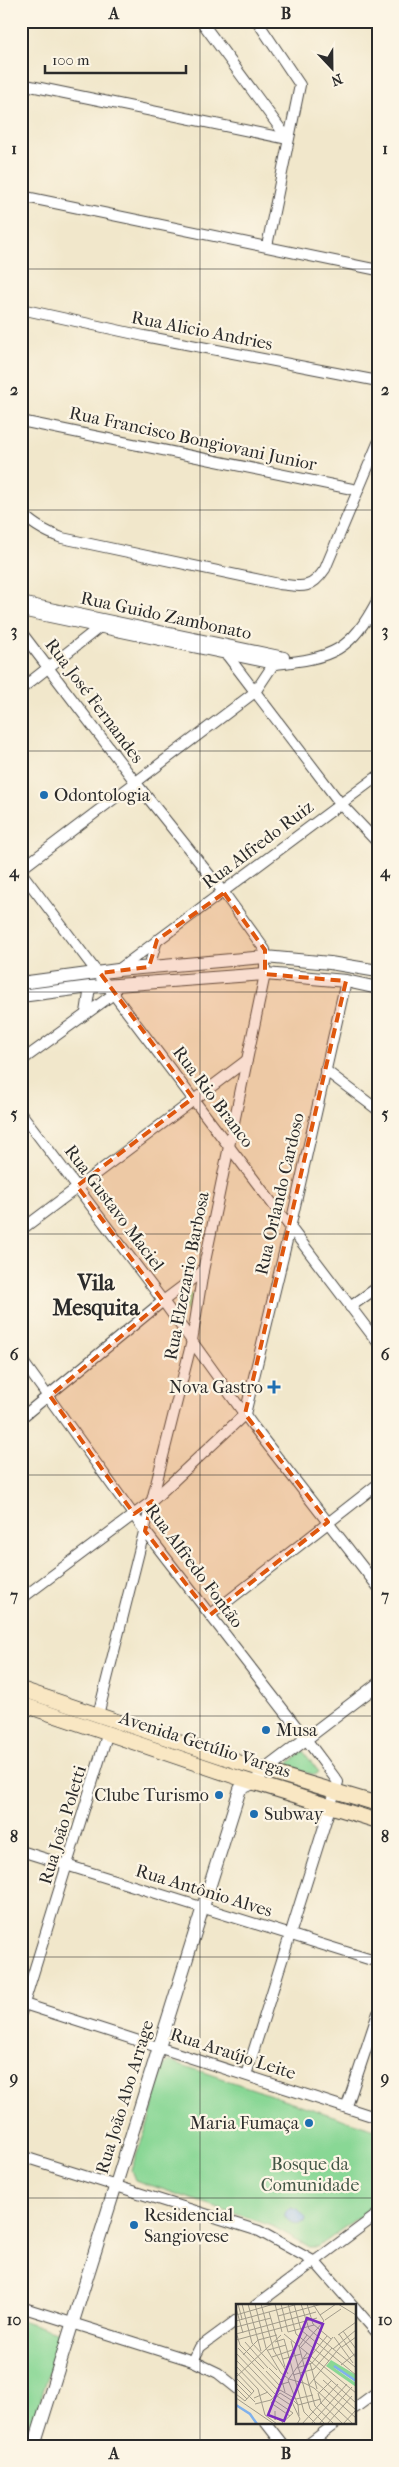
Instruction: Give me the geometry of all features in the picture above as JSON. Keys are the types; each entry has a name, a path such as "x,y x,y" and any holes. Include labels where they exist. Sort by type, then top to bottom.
{"main road":[{"name":"Avenida Getúlio Vargas","path":"21,1690 244,1764 378,1804"},
{"name":"Avenida Getúlio Vargas","path":"21,1704 108,1732 240,1784 255,1782 378,1821"}],"street":[{"path":"201,21 288,139"},
{"path":"257,21 300,86 267,246"},
{"path":"21,84 288,139"},
{"path":"21,196 378,270"},
{"name":"Rua Alicio Andries","path":"21,309 144,336 378,381"},
{"name":"Rua Francisco Bongiovani Junior","path":"21,421 357,490"},
{"path":"21,512 28,520 46,532 62,538 300,587 317,581 325,569 378,443"},
{"name":"Rua Guido Zambonato","path":"21,602 98,628 182,641 277,660 304,661 329,654 350,642 368,618 378,599"},
{"name":"Rua Guido Zambonato","path":"21,611 68,618 108,620 182,641"},
{"path":"368,618 378,623"},
{"path":"21,689 108,620"},
{"name":"Rua José Fernandes","path":"21,632 136,783 224,893 265,950 265,957"},
{"path":"223,649 340,803 378,843"},
{"path":"21,870 255,692 277,660"},
{"name":"Rua Alfredo Ruiz","path":"118,970 224,893 378,776"},
{"name":"Rua Rio Branco","path":"21,870 378,1343"},
{"path":"149,967 157,940"},
{"path":"21,983 118,970 265,957 330,963 378,971"},
{"name":"Rua Elzezario Barbosa","path":"98,1715 192,1342 203,1271 265,974 265,957"},
{"path":"21,996 90,986 112,990 265,974 346,981 378,988"},
{"name":"Rua Orlando Cardoso","path":"244,1414 290,1228 346,981"},
{"path":"86,1013 90,986"},
{"path":"21,1062 86,1013 112,990"},
{"path":"21,1230 193,1098 247,1060"},
{"path":"326,1070 378,1110"},
{"name":"Rua Gustavo Maciel","path":"21,1113 163,1301 244,1414 378,1587"},
{"path":"21,1418 163,1301 203,1271"},
{"path":"350,1307 378,1287"},
{"name":"Rua Alfredo Fontão","path":"21,1359 50,1396 145,1531 338,1782 334,1791"},
{"path":"21,1599 152,1501 244,1414"},
{"path":"210,1615 378,1484"},
{"path":"255,1782 265,1770 378,1684"},
{"name":"Rua João Poletti","path":"22,2006 68,1866 108,1732"},
{"name":"Rua João Abo Arrage","path":"34,2446 203,1906 240,1784 244,1764"},
{"path":"246,2075 334,1791"},
{"name":"Rua Antônio Alves","path":"21,1851 203,1906 378,1962"},
{"name":"Rua Araújo Leite","path":"22,2006 347,2106 378,2118"},
{"path":"347,2106 378,2013"},
{"path":"21,2156 116,2184 259,2231 315,2262 352,2304"},
{"path":"258,2304 378,2214"},
{"path":"21,2307 193,2361 218,2373 236,2387"},
{"path":"356,2309 378,2334"},
{"path":"193,2361 200,2347 236,2320"},
{"path":"356,2407 378,2391"},
{"path":"267,2424 284,2446"},
{"path":"306,2446 335,2424"}],"highlighted area":[{"path":"224,893 265,950 265,974 346,981 245,1414 328,1522 210,1615 145,1531 152,1501 134,1514 50,1396 163,1301 77,1186 193,1098 100,973 149,967 157,940"}],"green space":[{"path":"196,1292 194,1313 190,1316 180,1302 185,1296"},
{"path":"303,1751 319,1772 315,1775 289,1768 288,1764"},
{"name":"Bosque da Comunidade","path":"170,2061 378,2131 378,2203 317,2247 310,2247 272,2226 135,2180 131,2170 149,2121 164,2065"},
{"path":"21,2320 61,2334 26,2446 21,2446"}],"water":[{"path":"291,2207 298,2209 306,2218 305,2222 295,2223 288,2220 284,2215"}],"place":[{"name":"Odontologia","path":"44,795"},
{"name":"Nova Gastro","path":"274,1387"},
{"name":"Musa","path":"266,1730"},
{"name":"Clube Turismo","path":"219,1795"},
{"name":"Subway","path":"254,1814"},
{"name":"Maria Fumaça","path":"309,2123"},
{"name":"Residencial Sangiovese","path":"134,2225"}],"district":[{"name":"Vila Mesquita","path":"96,1296"}]}
